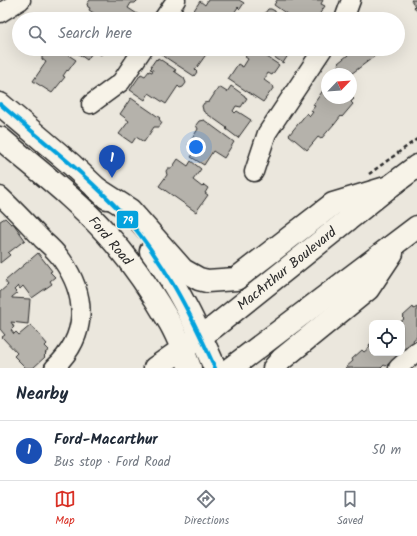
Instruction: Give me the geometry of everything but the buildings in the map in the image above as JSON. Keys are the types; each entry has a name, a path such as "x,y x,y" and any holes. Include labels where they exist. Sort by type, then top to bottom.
{"main road":[{"name":"Ford Road","path":"0,104 72,165 112,203 156,257 189,312 215,368"},
{"name":"Ford Road","path":"0,138 78,204 107,234 131,264 155,299 170,324 186,358"},
{"name":"MacArthur Boulevard","path":"155,368 186,358 201,337 417,166"},
{"path":"96,188 130,210 184,270 199,279 207,281 236,279 333,204 389,187"},
{"path":"231,368 410,232"},
{"path":"274,368 282,359 368,288 410,232"}],"street":[{"path":"0,13 20,0"},
{"path":"168,12 176,0"},
{"path":"347,12 351,0"},
{"path":"91,104 121,82 138,56"},
{"path":"254,172 267,133 318,56"},
{"path":"2,202 61,258 71,274 76,286 80,304 78,335 71,349 54,368"}],"transit line":[{"name":"79","path":"0,104 93,184 108,198 137,231 163,267 196,327 215,368"}],"place":[{"name":"Ford-Macarthur","path":"112,178"}]}
